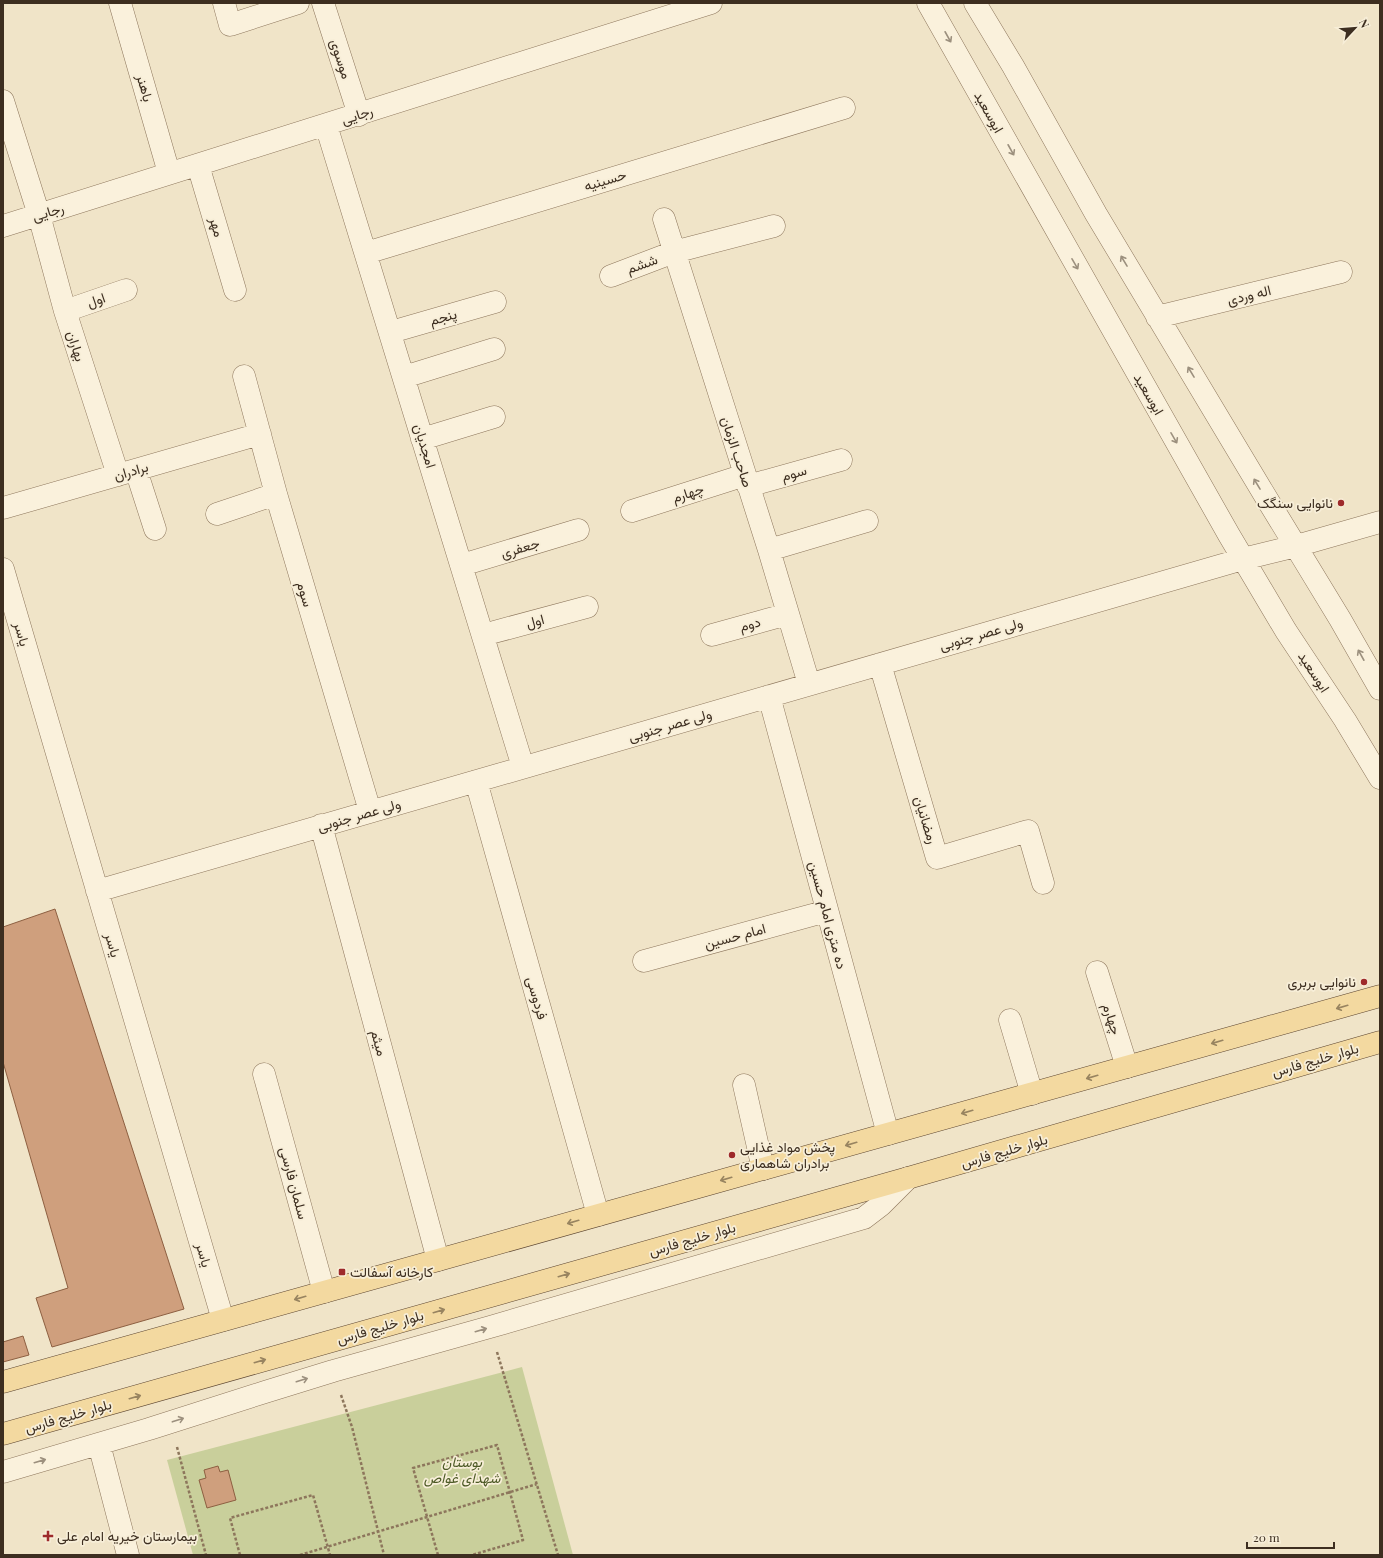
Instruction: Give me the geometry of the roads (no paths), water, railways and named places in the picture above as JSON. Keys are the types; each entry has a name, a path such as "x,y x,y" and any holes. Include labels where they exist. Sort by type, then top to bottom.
{"main road":[{"path":"3,1382 1380,996"},
{"name":"بلوار خلیج فارس","path":"3,1434 1375,1045"}],"street":[{"name":"باهنر","path":"120,3 169,173"},
{"path":"224,3 230,25 298,3"},
{"name":"موسوی","path":"323,3 359,114"},
{"name":"رجایی","path":"3,226 711,3"},
{"name":"ابوسعید","path":"928,3 1243,559 1286,631 1345,720 1380,778"},
{"path":"975,3 1017,73 1096,214 1340,619 1380,689"},
{"path":"3,101 39,215"},
{"name":"حسینیه","path":"366,253 844,108"},
{"name":"امجدیان","path":"326,125 523,767"},
{"name":"مهر","path":"198,165 235,290"},
{"name":"بهاران","path":"39,215 65,311 127,472 155,530"},
{"name":"صاحب الزمان","path":"664,219 769,550 809,684"},
{"path":"674,252 774,226"},
{"name":"ششم","path":"611,276 674,252"},
{"name":"اله وردی","path":"1157,317 1341,272"},
{"name":"اول","path":"65,311 126,290"},
{"name":"پنجم","path":"390,332 495,302"},
{"path":"404,377 494,350"},
{"name":"سوم","path":"244,376 276,494 370,811"},
{"path":"422,439 494,417"},
{"name":"برادران","path":"3,508 260,434"},
{"name":"سوم","path":"746,480 841,460"},
{"name":"چهارم","path":"632,511 746,480"},
{"path":"217,514 276,494"},
{"path":"769,550 867,521"},
{"name":"ولی عصر جنوبی","path":"97,891 1243,559 1296,546 1380,522"},
{"name":"جعفری","path":"462,566 578,530"},
{"name":"یاسر","path":"3,569 223,1320"},
{"name":"اول","path":"483,635 587,607"},
{"name":"دوم","path":"712,634 788,614"},
{"name":"رمضانیان","path":"880,664 937,858 1028,831 1043,883"},
{"name":"ده متری امام حسین","path":"769,696 888,1134"},
{"name":"فردوسی","path":"476,781 598,1215"},
{"name":"میثم","path":"321,826 438,1260"},
{"name":"امام حسین","path":"644,961 827,911"},
{"name":"چهارم","path":"1097,972 1127,1067"},
{"path":"1010,1020 1032,1094"},
{"name":"سلمان فارسی","path":"264,1074 324,1292"},
{"path":"744,1085 763,1169"},
{"path":"3,1472 171,1422 295,1382 864,1218 881,1205 908,1178"},
{"path":"99,1444 128,1555"}],"place":[{"name":"نانوایی سنگک","path":"1341,503"},
{"name":"نانوایی بربری","path":"1364,982"},
{"name":"پخش مواد غذایی برادران شاهماری","path":"732,1155"},
{"name":"کارخانه آسفالت","path":"342,1272"},
{"name":"بیمارستان خیریه امام علی","path":"48,1536"}],"park label":[{"name":"بوستان شهدای غواص","path":"462,1470"}]}
